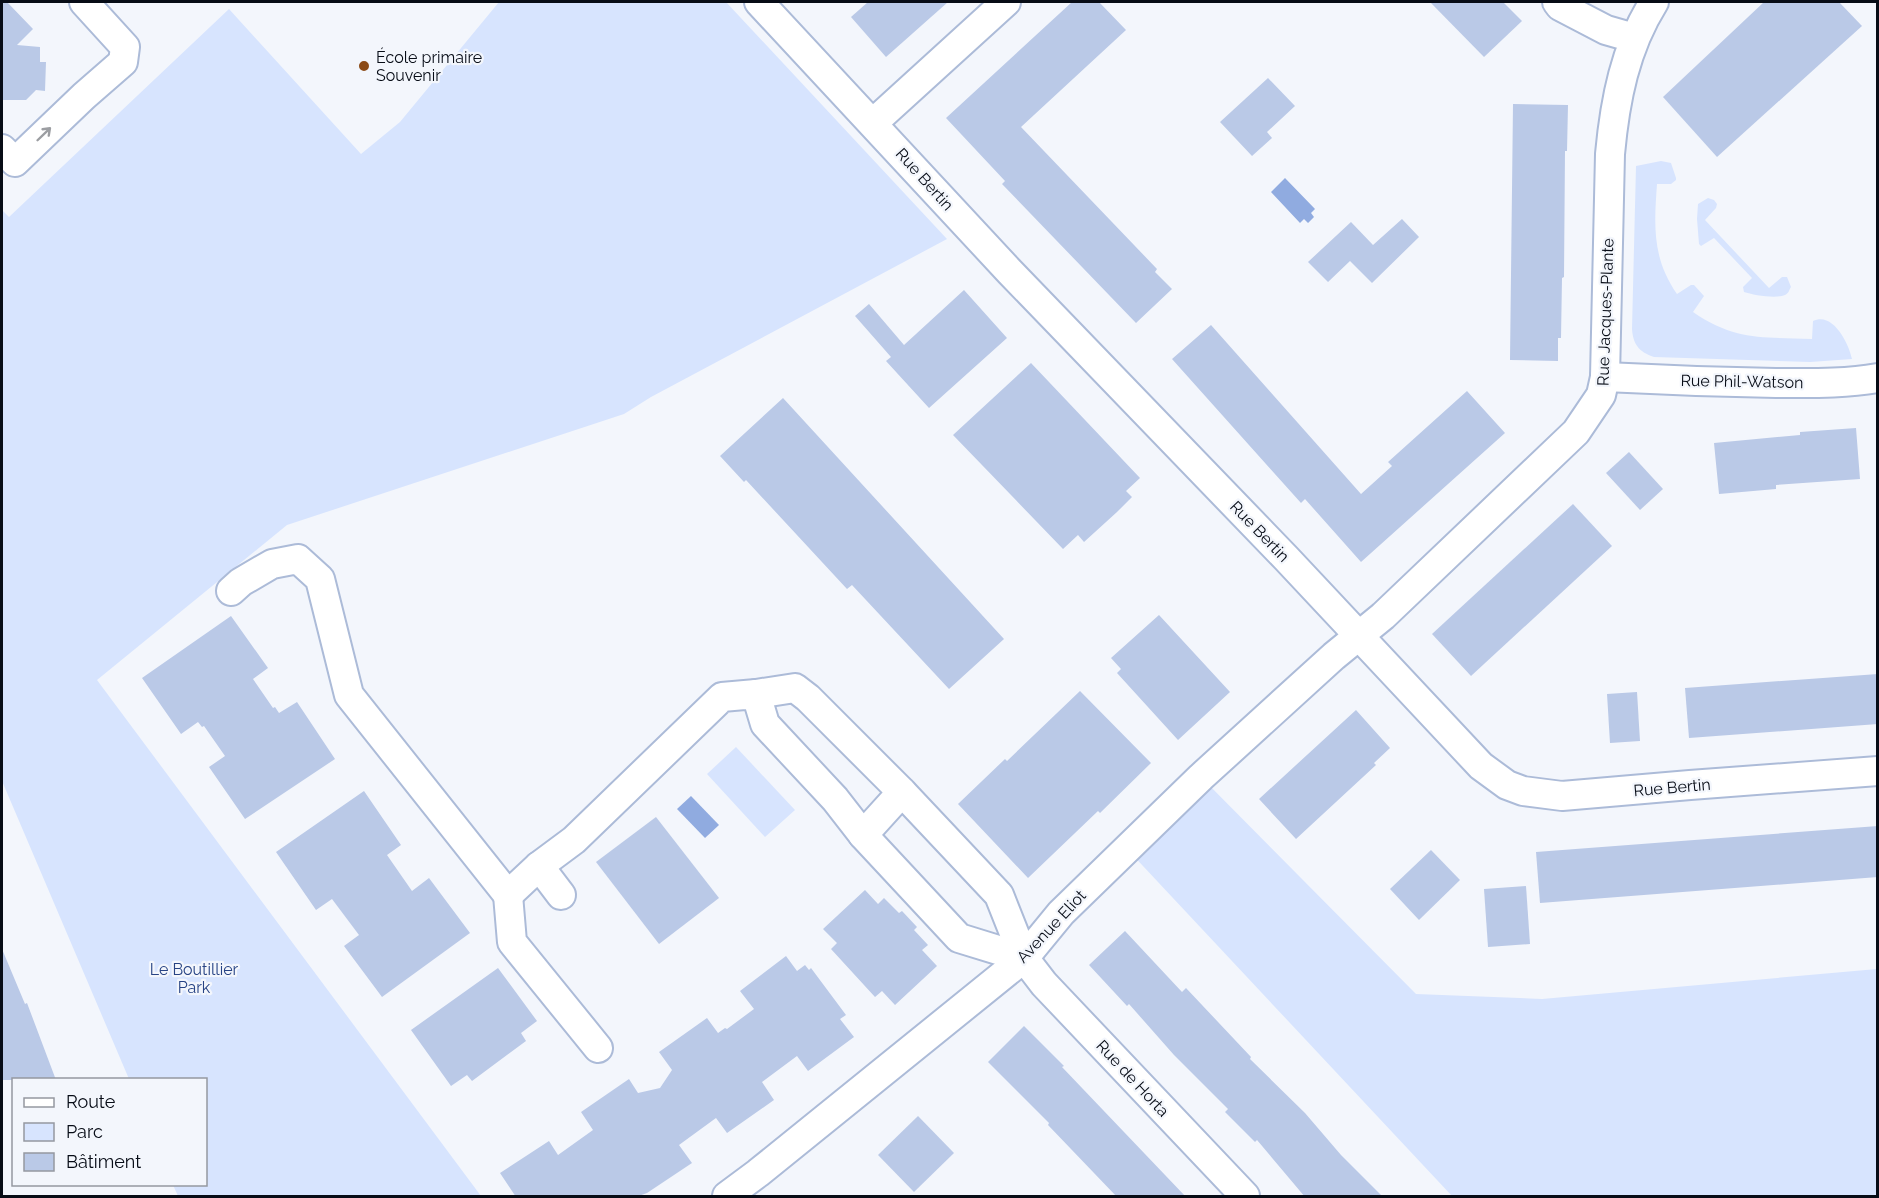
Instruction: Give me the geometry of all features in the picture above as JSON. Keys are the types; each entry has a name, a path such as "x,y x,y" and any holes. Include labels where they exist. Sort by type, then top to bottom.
{"street":[{"path":"2,149 15,162 123,62 125,46 84,2"},
{"name":"Rue Bertin","path":"759,2 1010,272 1278,549 1481,766 1507,785 1523,791 1562,796 1878,771"},
{"path":"873,123 1006,2"},
{"path":"1557,2 1605,30 1634,38"},
{"name":"Rue Jacques-Plante","path":"1359,636 1383,616 1576,432 1601,395 1605,377 1610,154 1613,123 1626,60 1634,38 1654,2"},
{"name":"Rue Phil-Watson","path":"1605,377 1784,383 1838,383 1878,378"},
{"path":"231,591 241,582 272,564 298,559 320,579 349,694 508,895 512,942 598,1048"},
{"name":"Avenue Eliot","path":"727,1197 1024,958 1061,913 1187,791 1334,656 1359,636"},
{"name":"Rue de Horta","path":"756,694 795,688 808,698 902,792 999,895 1024,958 1044,984 1245,1197"},
{"path":"508,895 539,866 573,840 722,697 756,694 765,724 835,799 863,835 959,938 1024,958"},
{"path":"863,835 902,792"},
{"path":"539,866 561,895"}],"green space":[{"name":"Le Boutillier Park","path":"499,2 726,2 947,239 651,397 624,414 287,525 97,680 481,1196 178,1196 173,1186 207,1186 207,1078 129,1078 2,781 2,210 9,217 229,9 361,154 400,122"},
{"path":"1661,161 1671,163 1676,180 1671,184 1657,184 1655,228 1659,254 1663,268 1677,294 1694,285 1704,296 1693,312 1736,333 1764,337 1812,339 1813,321 1820,319 1827,321 1844,338 1852,359 1810,362 1654,357 1641,350 1635,343 1632,329 1636,166"},
{"path":"1708,198 1717,204 1705,220 1769,288 1782,277 1787,277 1791,287 1786,294 1770,297 1744,292 1743,287 1752,278 1714,238 1701,246 1699,244 1698,204"},
{"path":"736,747 795,810 765,837 707,774"},
{"path":"1201,777 1416,994 1542,999 1877,969 1877,1196 1452,1196 1128,850"}],"water":[{"path":"1285,178 1315,209 1311,213 1314,217 1308,223 1304,219 1300,223 1271,192"},
{"path":"691,796 719,825 705,838 677,809"}],"building":[{"path":"2,2 7,2 33,29 17,45 40,47 40,62 46,62 45,91 36,90 26,100 2,100"},
{"path":"868,2 948,2 886,57 851,17"},
{"path":"1072,2 1099,2 1126,30 1021,127 1157,269 1155,272 1172,289 1136,323 1002,184 1005,181 946,118"},
{"path":"1430,2 1503,2 1522,21 1484,57"},
{"path":"1764,2 1839,2 1862,26 1717,157 1663,97"},
{"path":"1268,78 1295,106 1267,132 1272,138 1252,156 1220,122"},
{"path":"1513,104 1568,105 1567,151 1565,151 1564,277 1562,278 1561,338 1558,338 1558,361 1510,360"},
{"path":"1402,219 1419,237 1372,283 1350,261 1328,282 1308,262 1351,222 1373,245"},
{"path":"964,290 1007,338 929,408 886,361 891,357 855,316 869,304 904,345"},
{"path":"1211,325 1361,494 1392,466 1388,462 1467,391 1505,433 1361,562 1305,499 1301,503 1172,359"},
{"path":"1031,363 1140,478 1126,491 1132,497 1117,512 1084,542 1078,535 1063,549 953,435"},
{"path":"783,398 1004,639 949,689 852,585 847,589 746,480 744,482 720,456"},
{"path":"1856,428 1860,479 1776,485 1776,489 1719,494 1714,443 1800,435 1800,432"},
{"path":"1629,452 1663,489 1640,510 1606,473"},
{"path":"1573,504 1612,546 1471,676 1432,634"},
{"path":"1159,615 1230,692 1178,740 1117,673 1121,669 1111,658"},
{"path":"231,616 268,668 253,679 273,708 275,707 279,713 297,702 335,759 245,819 209,767 225,756 204,726 202,727 198,722 181,734 142,678"},
{"path":"1878,674 1878,724 1689,738 1685,688"},
{"path":"1080,691 1151,763 1028,878 958,804"},
{"path":"1637,692 1640,741 1610,743 1607,694"},
{"path":"1356,710 1390,748 1374,763 1376,765 1296,839 1259,799"},
{"path":"364,791 401,845 387,855 412,891 429,878 470,933 382,997 344,946 359,935 332,899 316,910 276,852"},
{"path":"656,817 719,898 659,944 596,862"},
{"path":"1878,826 1878,877 1540,903 1536,852"},
{"path":"1431,850 1460,880 1419,920 1390,889"},
{"path":"1526,886 1530,944 1488,947 1484,889"},
{"path":"865,890 878,904 884,898 899,913 902,911 917,927 914,930 928,945 922,950 937,966 895,1005 882,991 875,997 831,949 837,943 823,929"},
{"path":"1125,931 1182,992 1186,988 1251,1057 1250,1059 1305,1113 1341,1155 1383,1197 1305,1197 1257,1140 1255,1142 1225,1112 1228,1109 1089,965"},
{"path":"2,949 25,1004 27,1003 55,1078 2,1080"},
{"path":"786,956 797,971 805,965 809,970 811,968 846,1015 840,1019 854,1037 808,1071 797,1056 762,1082 774,1100 727,1133 716,1118 679,1145 692,1163 647,1193 636,1197 516,1197 500,1173 549,1141 558,1155 593,1130 581,1112 629,1079 638,1093 660,1088 672,1070 659,1052 707,1018 718,1033 754,1009 740,991"},
{"path":"498,968 537,1021 521,1033 526,1041 472,1081 467,1075 451,1086 411,1030"},
{"path":"1024,1026 1186,1197 1117,1197 1048,1125 1049,1123 988,1062"},
{"path":"918,1116 954,1153 914,1192 878,1155"}],"place":[{"name":"École primaire Souvenir","path":"364,66"}]}
